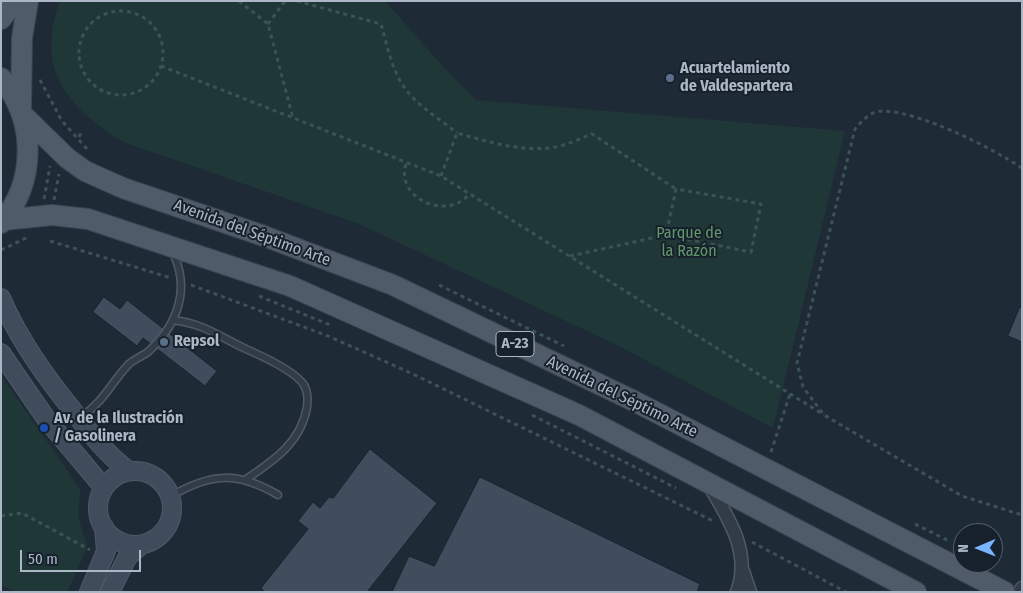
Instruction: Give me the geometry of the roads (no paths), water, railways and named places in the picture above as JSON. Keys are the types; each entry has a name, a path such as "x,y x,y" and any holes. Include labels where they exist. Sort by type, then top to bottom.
{"main road":[{"path":"1,19 14,1"},
{"path":"21,112 22,38 28,1"},
{"path":"1,78 14,96 27,134 27,164 20,194 3,222"},
{"name":"Avenida del Séptimo Arte","path":"21,112 67,158 85,171 123,188 264,236 393,285 634,401 1004,592"},
{"path":"3,222 52,215 77,216 168,244 290,286 579,415 916,592"}],"street":[{"path":"1,298 34,360 79,419 110,454 129,471"},
{"path":"1,354 47,420 104,488"},
{"path":"89,592 103,562 106,543 104,527 98,507 104,488 115,477 129,471 144,472 158,478 170,496 172,512 167,527 157,538 142,544 127,558 110,592"},
{"path":"708,482 727,515 741,550 742,569 737,592"},
{"path":"104,527 120,542 142,544"},
{"path":"742,569 750,592"},
{"path":"1020,592 1022,588"}],"lane":[{"path":"79,419 103,400 127,366 148,352 173,320 180,304 181,282 179,266 168,244"},
{"path":"173,320 196,324 267,359 297,378 307,391 305,416 290,446 245,480"},
{"path":"170,496 200,481 227,478 245,480 278,495"}],"place":[{"name":"Acuartelamiento de Valdespartera","path":"670,78"},
{"name":"Repsol","path":"164,342"},
{"name":"Av. de la Ilustración / Gasolinera","path":"44,428"}],"park label":[{"name":"Parque de la Razón","path":"689,243"}]}
